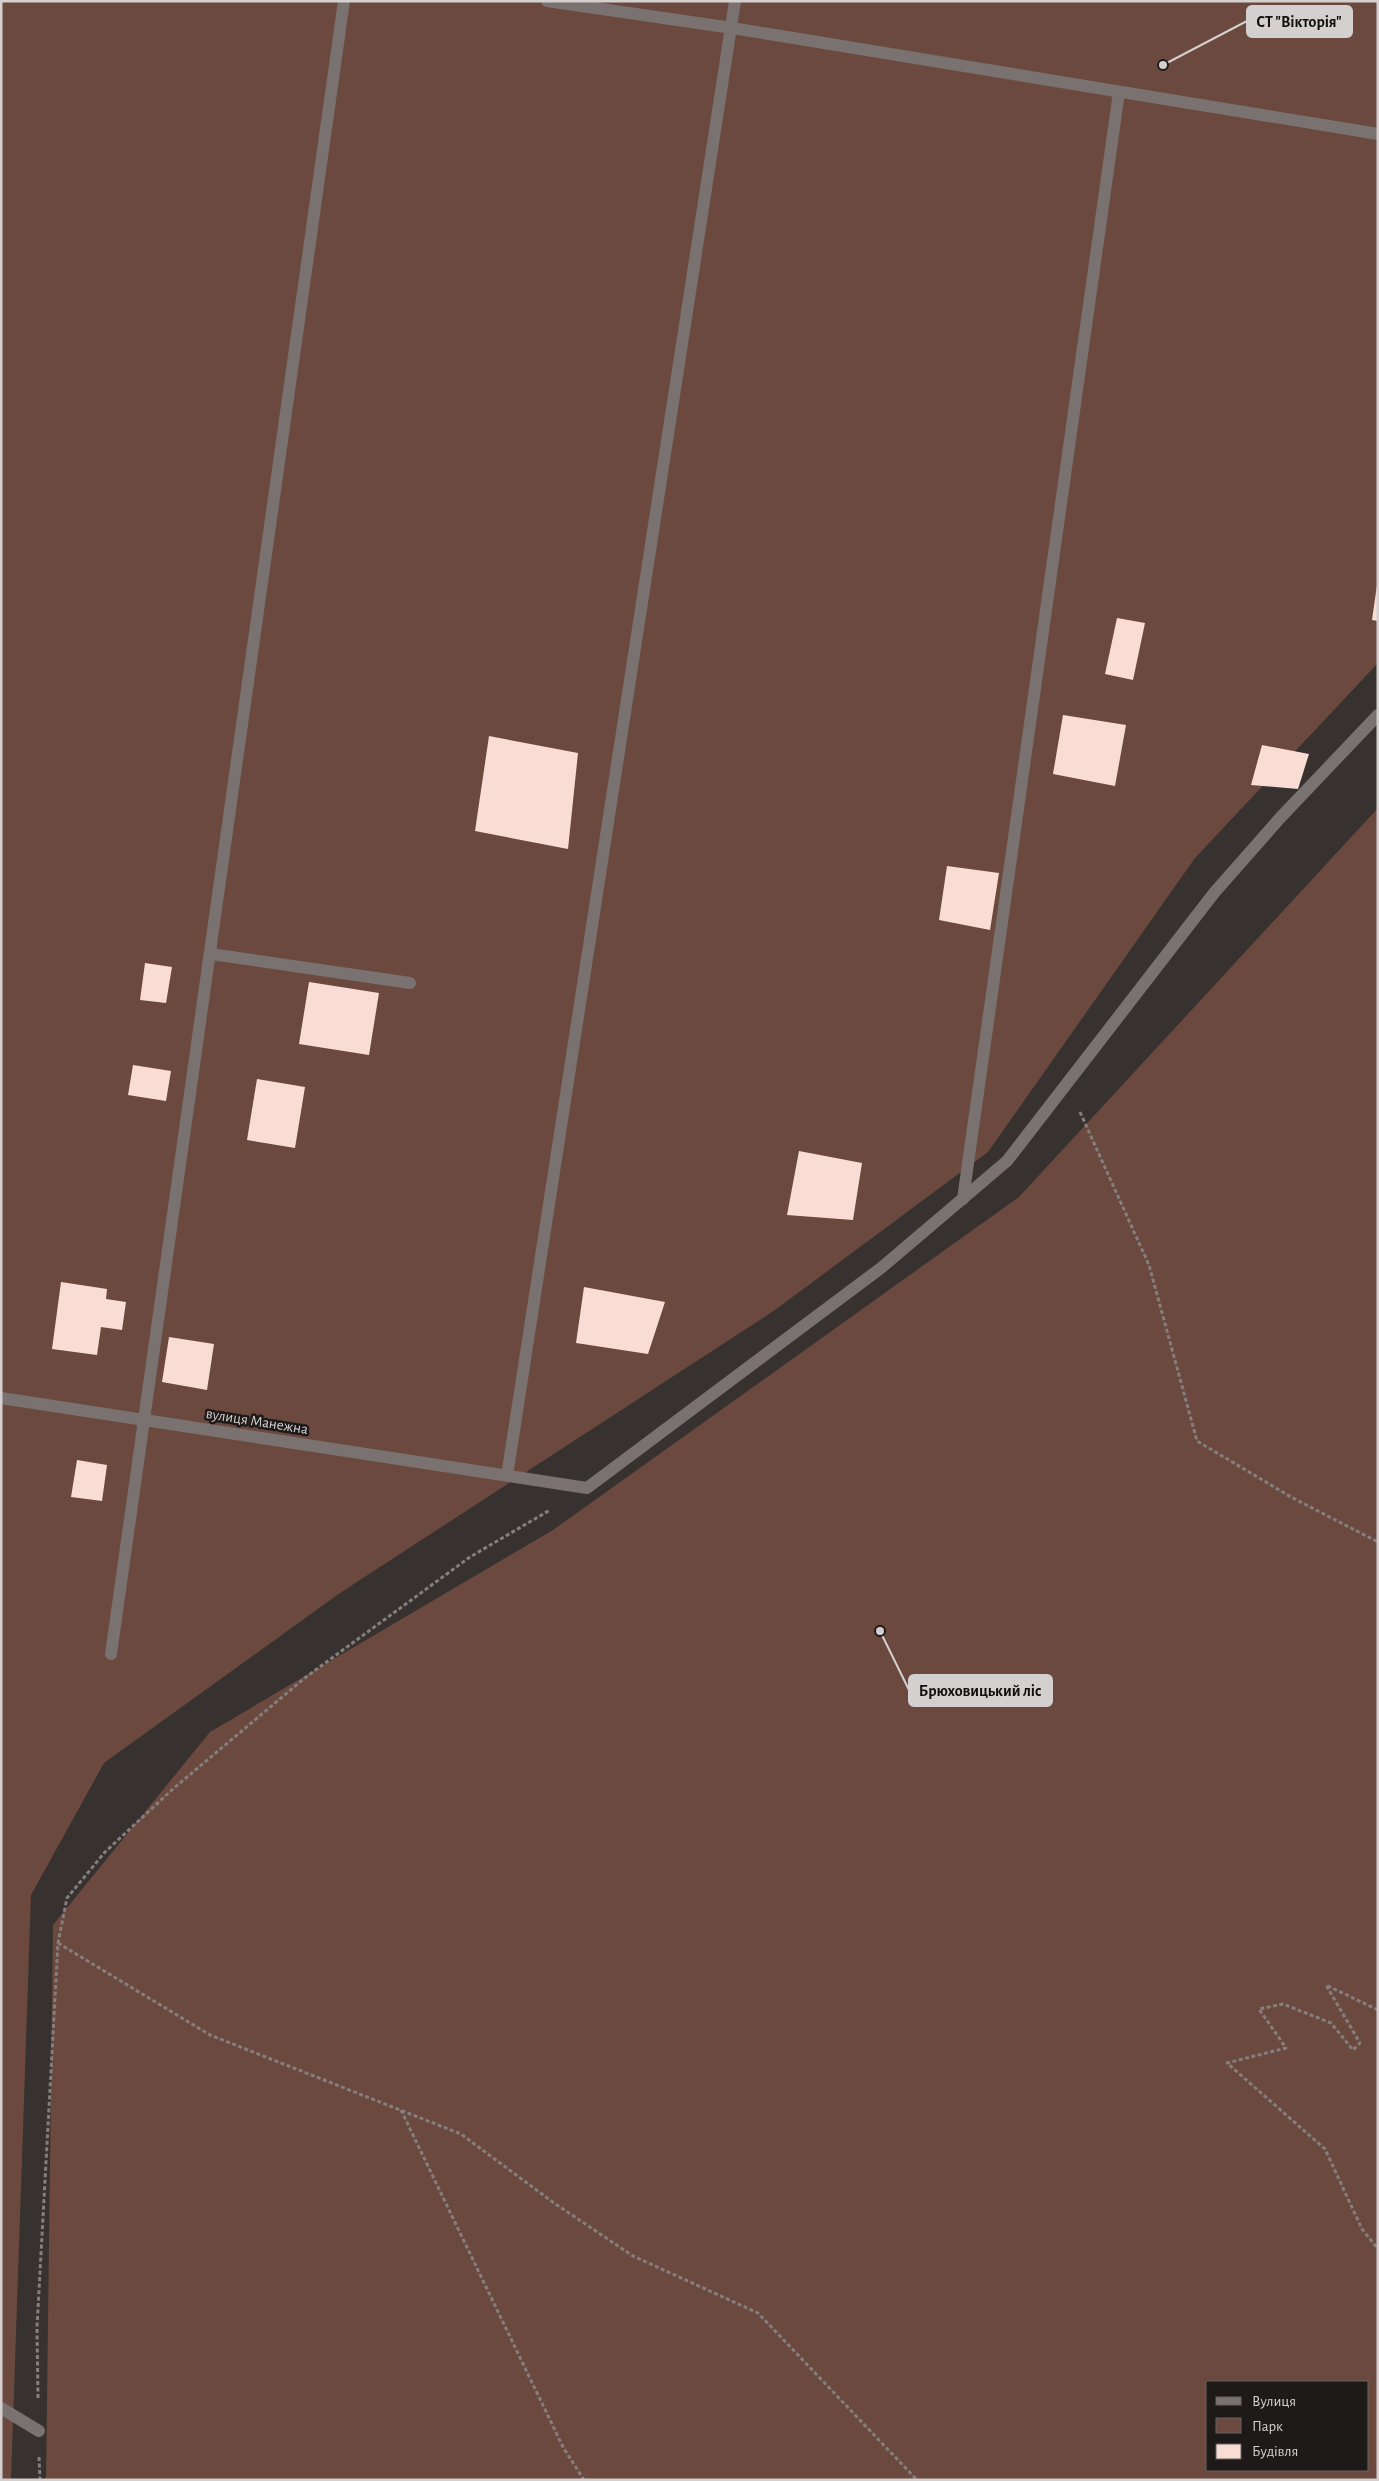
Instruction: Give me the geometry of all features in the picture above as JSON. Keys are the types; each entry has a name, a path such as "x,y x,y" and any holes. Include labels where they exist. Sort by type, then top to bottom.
{"street":[{"path":"111,1654 146,1420 344,1"},
{"path":"547,1 732,28 1378,134"},
{"path":"507,1476 736,1"},
{"path":"963,1199 1119,92"},
{"path":"587,1488 881,1268 1007,1161 1214,893 1280,818 1378,715"},
{"path":"211,954 410,983"},
{"name":"вулиця Манежна","path":"1,1398 587,1488"},
{"path":"1,2408 39,2432"}],"path":[{"path":"1067,1084 1150,1265 1197,1441 1291,1497 1378,1542"},
{"path":"40,2480 37,2327 58,1943 67,1898 104,1852 174,1788 306,1677 470,1557 587,1488"},
{"path":"58,1943 210,2035 461,2134 554,2203 633,2256 758,2312 917,2480"},
{"path":"1378,2010 1326,1985 1360,2043 1353,2050 1331,2023 1283,2004 1259,2009 1286,2048 1228,2063 1325,2149 1362,2229 1378,2249"},
{"path":"400,2110 563,2447 584,2480"}],"green space":[{"path":"1,1 1378,1 1378,663 1195,858 988,1152 775,1310 340,1593 104,1763 31,1895 11,2480 1,2480"},
{"path":"1378,808 1378,2480 46,2480 53,1925 210,1732 553,1530 1019,1197"}],"building":[{"path":"1378,585 1378,621 1372,620"},
{"path":"1117,618 1145,623 1133,680 1105,674"},
{"path":"1063,715 1126,725 1115,786 1053,774"},
{"path":"489,736 578,753 568,849 475,831"},
{"path":"1262,745 1309,754 1298,789 1251,785"},
{"path":"947,866 999,873 990,930 939,920"},
{"path":"145,963 172,967 166,1003 140,1000"},
{"path":"309,982 379,993 369,1055 299,1044"},
{"path":"133,1065 171,1071 166,1101 128,1095"},
{"path":"257,1079 305,1087 295,1148 247,1140"},
{"path":"799,1151 862,1163 853,1220 787,1215"},
{"path":"61,1282 107,1289 106,1299 126,1302 122,1330 101,1327 97,1355 52,1349"},
{"path":"584,1287 665,1302 648,1354 576,1343"},
{"path":"169,1337 214,1344 207,1390 162,1382"},
{"path":"77,1460 107,1465 102,1501 71,1497"}],"place":[{"name":"СТ \"Вікторія\"","path":"1163,65"},
{"name":"Брюховицький ліс","path":"880,1631"}]}
